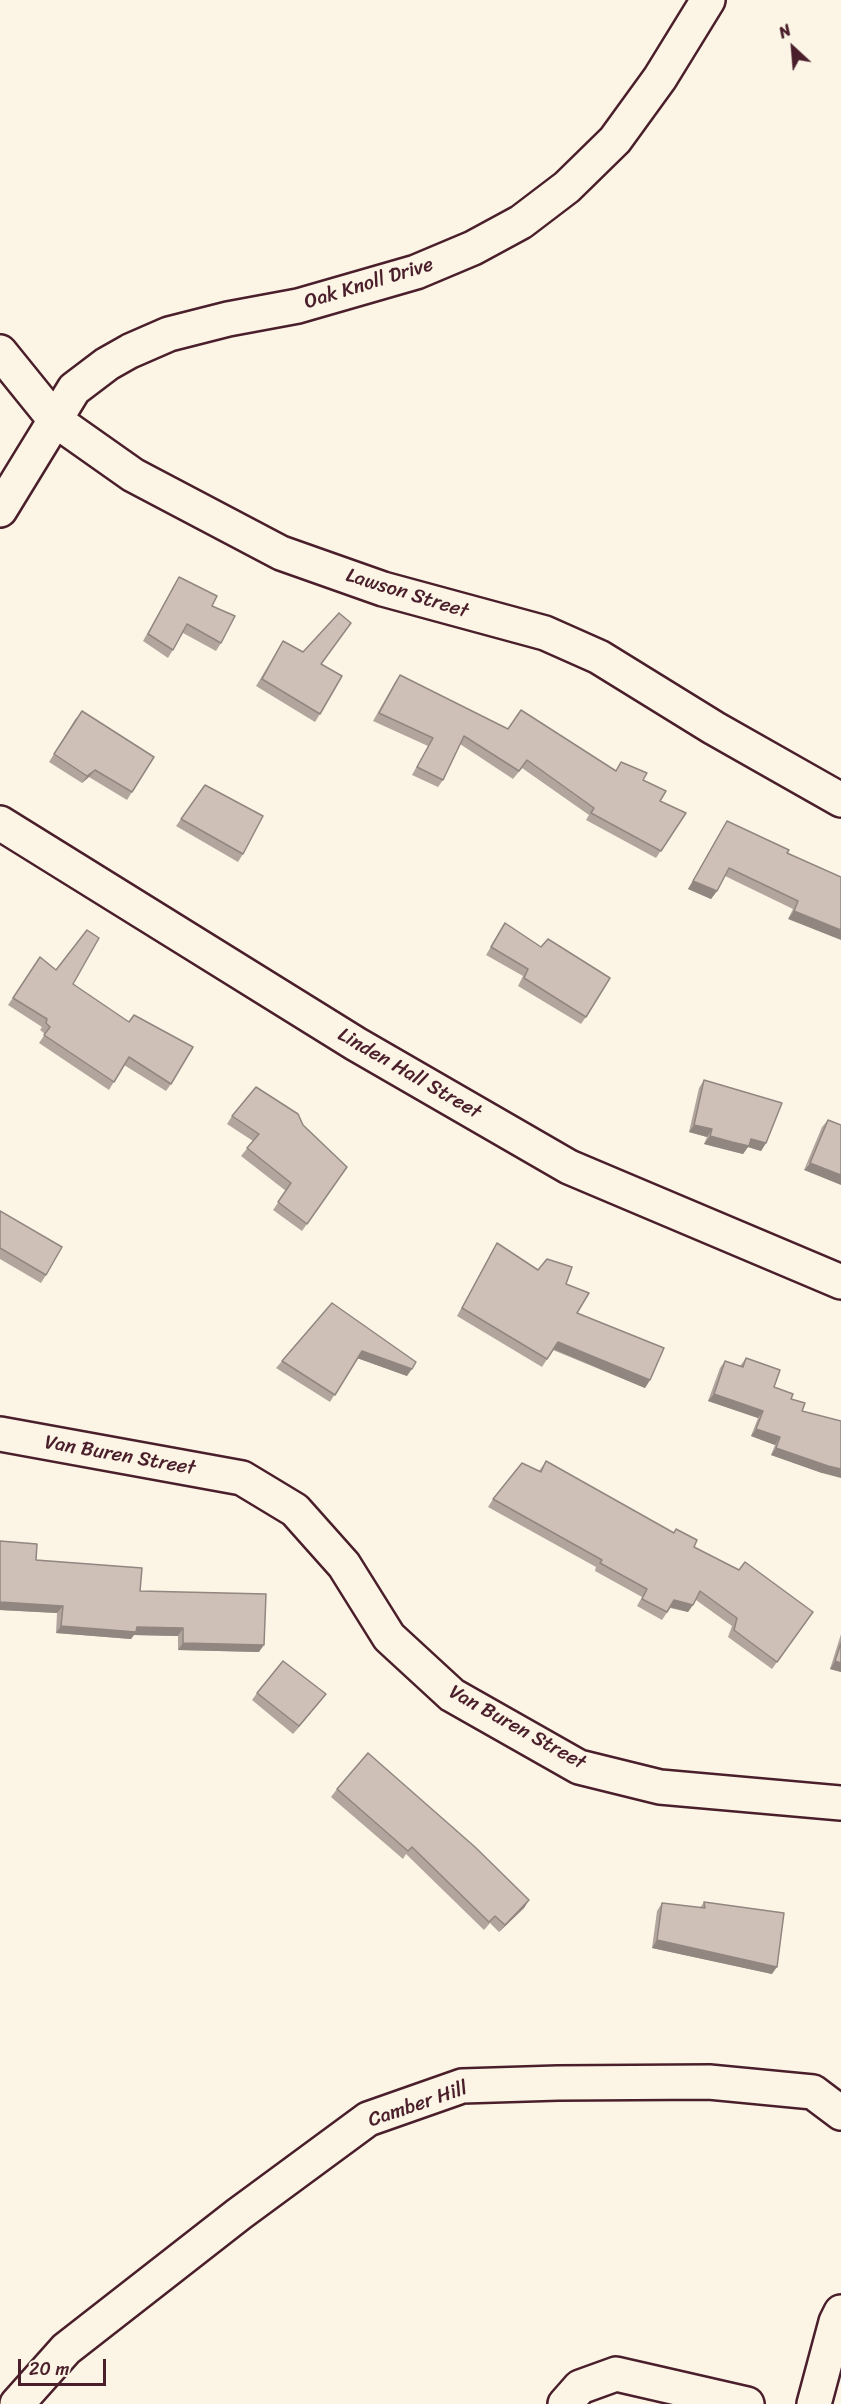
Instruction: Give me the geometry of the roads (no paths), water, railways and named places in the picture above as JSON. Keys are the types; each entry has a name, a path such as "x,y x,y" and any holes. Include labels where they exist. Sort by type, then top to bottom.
{"street":[{"name":"Oak Knoll Drive","path":"0,510 74,389 107,364 159,338 228,319 298,306 416,272 473,248 521,222 567,187 615,140 660,78 708,0"},
{"name":"Lawson Street","path":"0,352 55,420 133,475 280,553 383,589 545,633 599,657 714,729 841,800"},
{"name":"Linden Hall Street","path":"0,823 356,1044 569,1167 841,1282"},
{"name":"Van Buren Street","path":"0,1434 242,1478 295,1510 344,1565 388,1637 452,1695 579,1767 660,1787 841,1803"},
{"name":"Camber Hill","path":"17,2404 66,2349 239,2214 368,2119 378,2115 462,2086 710,2082 813,2092 841,2113"},
{"path":"814,2404 836,2322 841,2312"},
{"path":"565,2404 580,2387 616,2374 747,2404"}]}
